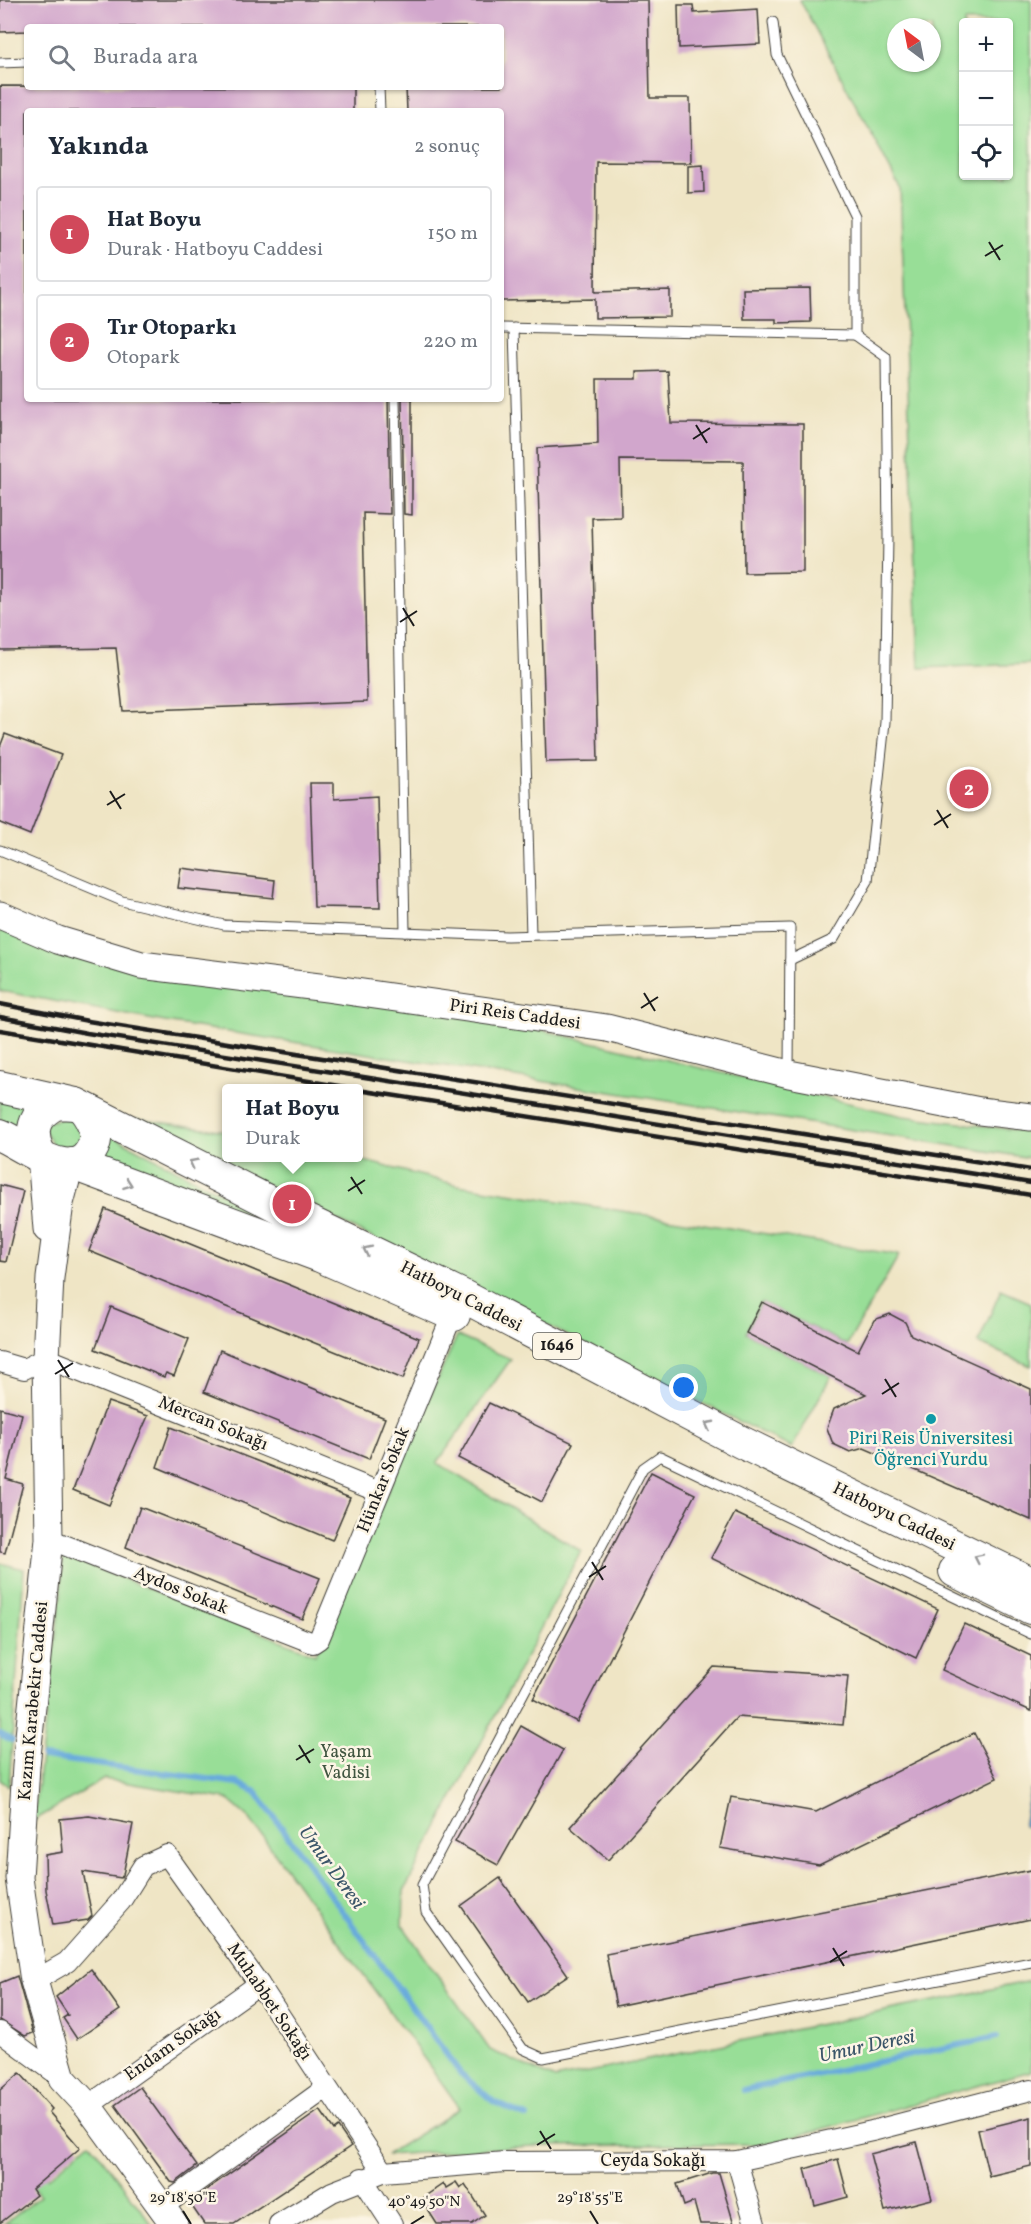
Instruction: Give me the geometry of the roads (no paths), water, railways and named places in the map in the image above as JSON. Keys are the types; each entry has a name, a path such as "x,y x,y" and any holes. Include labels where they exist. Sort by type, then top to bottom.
{"main road":[{"name":"Hatboyu Caddesi","path":"0,1087 80,1106 299,1218 728,1458 1031,1608"},
{"path":"41,1156 32,1133 36,1119 57,1103 80,1106 93,1125 95,1140 87,1156 73,1164"},
{"name":"Hatboyu Caddesi","path":"0,1135 55,1164 73,1164 457,1305 1031,1583"}],"street":[{"name":"Piri Reis Caddesi","path":"0,915 58,940 141,964 607,1028 789,1074 980,1111 1031,1117"},
{"path":"41,1156 50,1278"},
{"path":"50,1278 60,1203 68,1173 73,1164"},
{"name":"Kazım Karabekir Caddesi","path":"50,1278 46,1358 49,1539 26,1766 9,1871 34,1981 62,2078 88,2106 168,2216"},
{"name":"Hünkar Sokak","path":"313,1643 319,1639 457,1305"},
{"path":"0,1362 24,1369 46,1358"},
{"name":"Mercan Sokağı","path":"46,1358 380,1492"},
{"name":"Aydos Sokak","path":"49,1539 313,1643"},
{"name":"Muhabbet Sokağı","path":"34,1981 67,1962 121,1901 143,1866 167,1855 259,1983 383,2172"},
{"name":"Endam Sokağı","path":"88,2106 259,1983"},
{"path":"0,2032 62,2078"},
{"path":"168,2216 326,2088"},
{"name":"Ceyda Sokağı","path":"279,2224 332,2192 362,2178 383,2172 506,2162 737,2161 872,2131 1031,2090"},
{"path":"737,2161 755,2224"},
{"path":"362,2178 392,2224"}],"lane":[{"path":"773,22 777,55 855,216 855,335"},
{"path":"0,63 24,62"},
{"path":"379,90 380,108"},
{"path":"504,328 855,335 886,357 888,536 885,722 868,882 834,939 790,960"},
{"path":"514,328 531,935"},
{"path":"395,402 405,932"},
{"path":"0,850 122,902 224,925 531,935 790,928 789,1074"},
{"path":"1031,1634 660,1456 643,1468 422,1885 426,1912 523,2049 543,2058 1031,1962"}],"water":[{"path":"1031,1790 1031,1827 1023,1826"}],"waterway":[{"name":"Umur Deresi","path":"0,1734 12,1740"},
{"name":"Umur Deresi","path":"43,1757 238,1783 256,1792 460,2073 494,2102 527,2117"},
{"name":"Umur Deresi","path":"743,2090 997,2037"}],"railway":[{"path":"0,1004 88,1021 1031,1170"},
{"path":"0,1017 87,1033 1031,1183"},
{"path":"0,1030 327,1084"},
{"path":"363,1091 1031,1195"}],"place":[{"name":"Tır Otoparkı","path":"969,789"},
{"name":"Hat Boyu","path":"292,1204"},
{"name":"Piri Reis Üniversitesi Öğrenci Yurdu","path":"931,1419"}],"park label":[{"name":"Yaşam Vadisi","path":"346,1762"}]}
